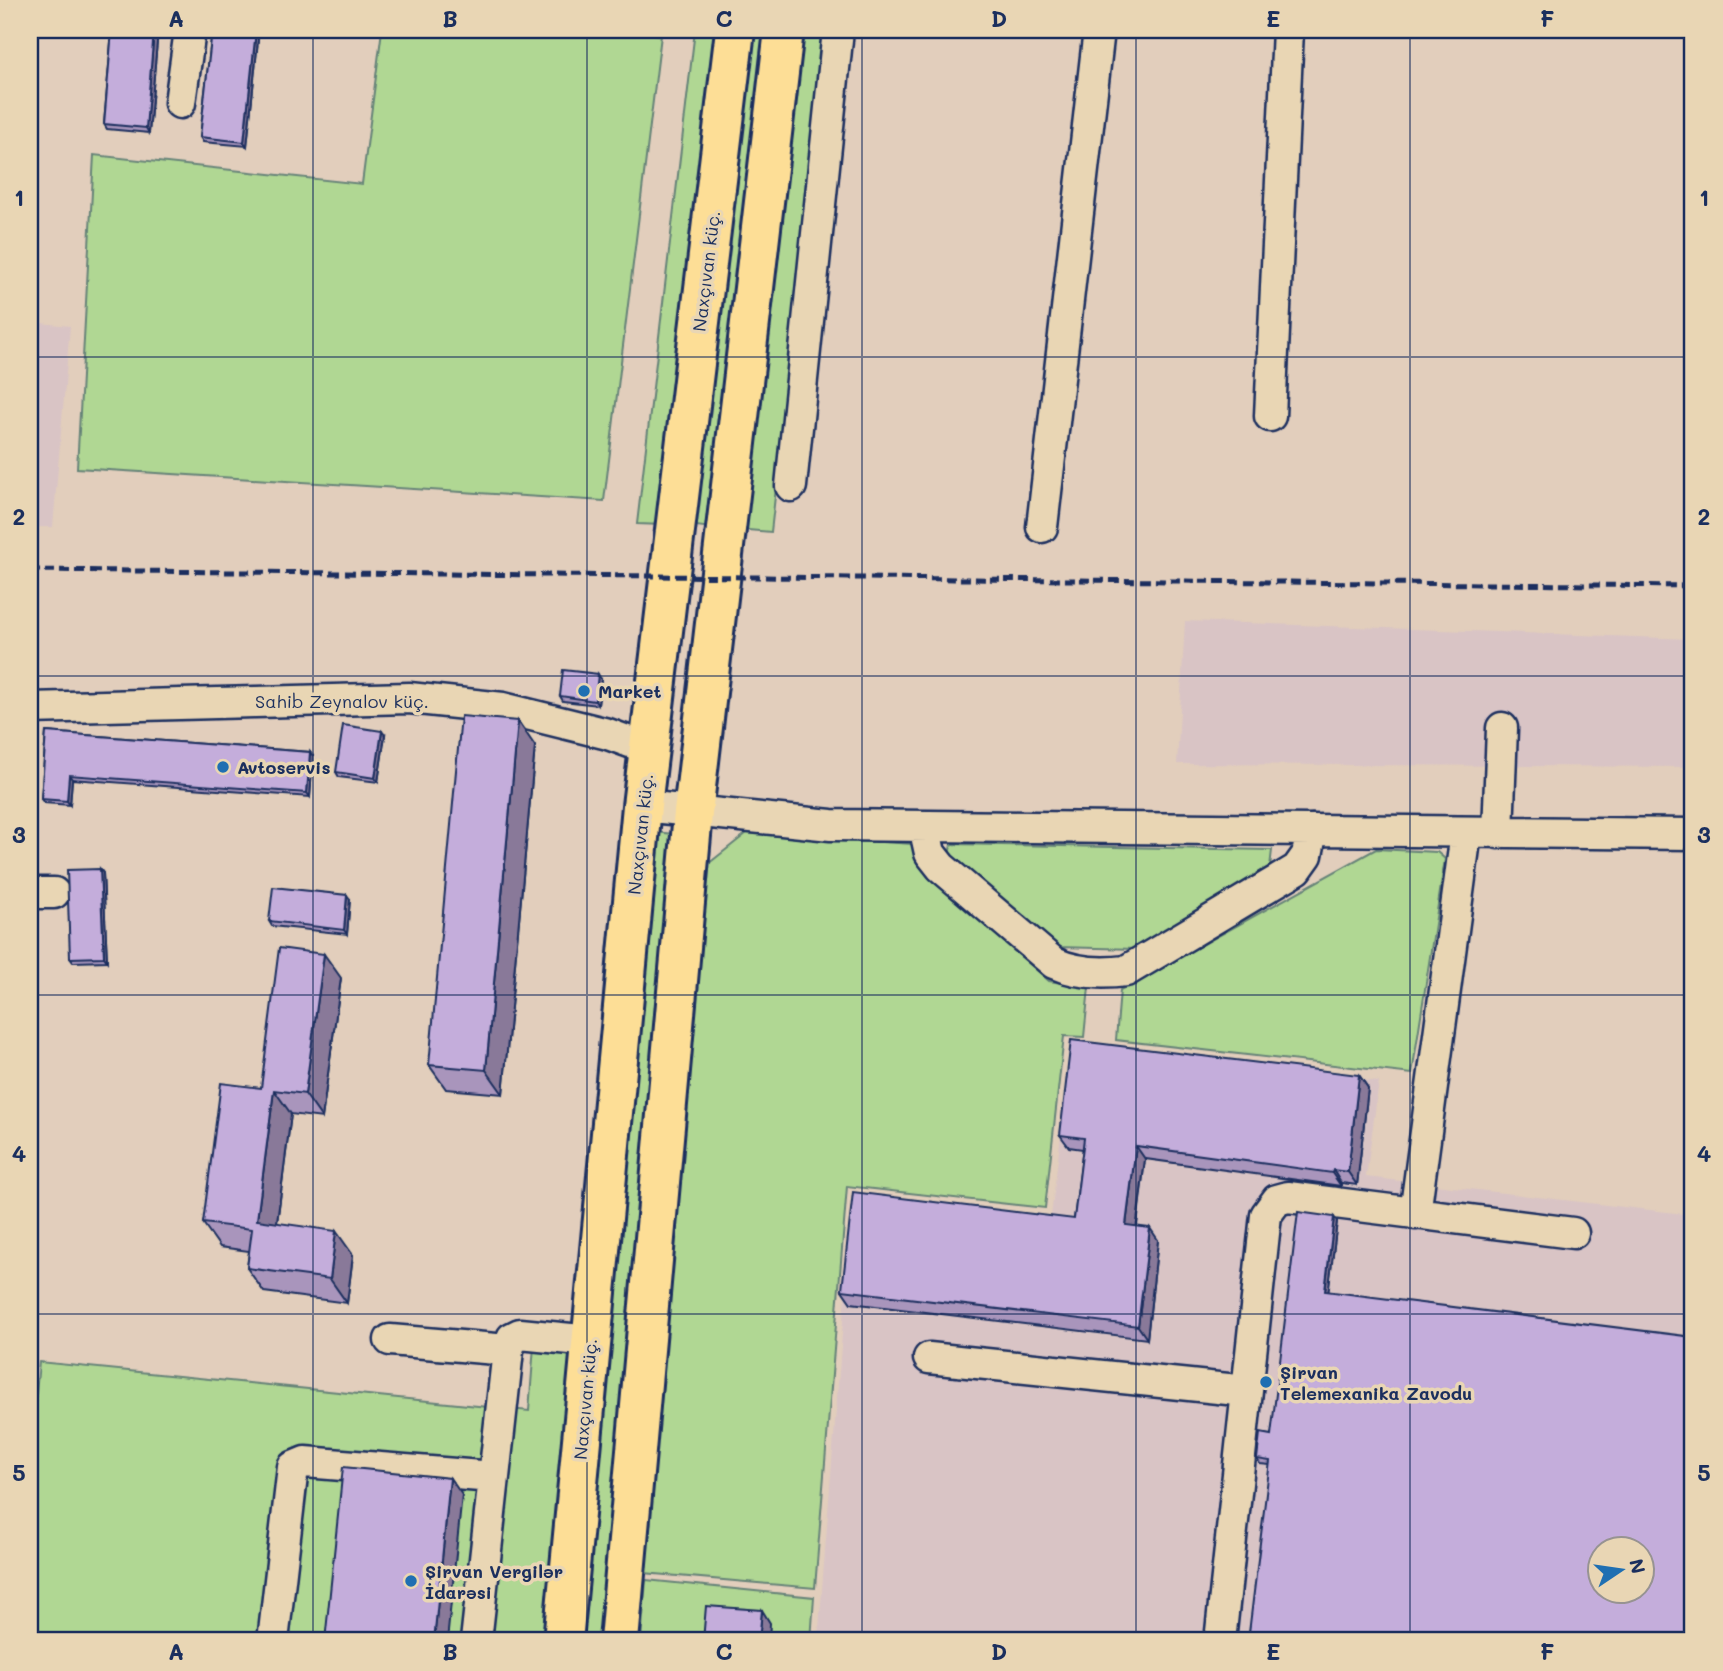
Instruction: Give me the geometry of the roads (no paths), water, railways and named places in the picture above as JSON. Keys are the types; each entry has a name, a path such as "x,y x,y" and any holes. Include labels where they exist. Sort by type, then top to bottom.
{"main road":[{"name":"Naxçıvan küç.","path":"563,1641 642,806 735,30"},
{"path":"619,1641 693,813 784,30"}],"street":[{"path":"180,103 190,30"},
{"path":"791,486 838,30"},
{"path":"1042,527 1099,30"},
{"path":"1270,416 1288,30"},
{"name":"Sahib Zeynalov küç.","path":"30,708 409,698 503,708 608,734 649,749"},
{"path":"1498,833 1502,728"},
{"path":"642,806 831,825 1693,834"},
{"path":"924,826 930,853 941,867 1054,963 1068,970 1112,973 1126,971 1297,869 1307,855 1312,830"},
{"path":"1415,1214 1466,833"},
{"path":"1220,1641 1266,1215 1278,1199 1288,1197 1573,1233"},
{"path":"476,1641 508,1350 512,1338 520,1334 591,1341"},
{"path":"390,1340 508,1350"},
{"path":"929,1358 1247,1391"},
{"path":"273,1641 293,1467 305,1462 493,1477"}],"railway":[{"path":"30,570 1693,586"}],"place":[{"name":"Market","path":"584,691"},
{"name":"Avtoservis","path":"223,767"},
{"name":"Şirvan Telemexanika Zavodu","path":"1266,1382"},
{"name":"Şirvan Vergilər İdarəsi","path":"411,1581"}]}
